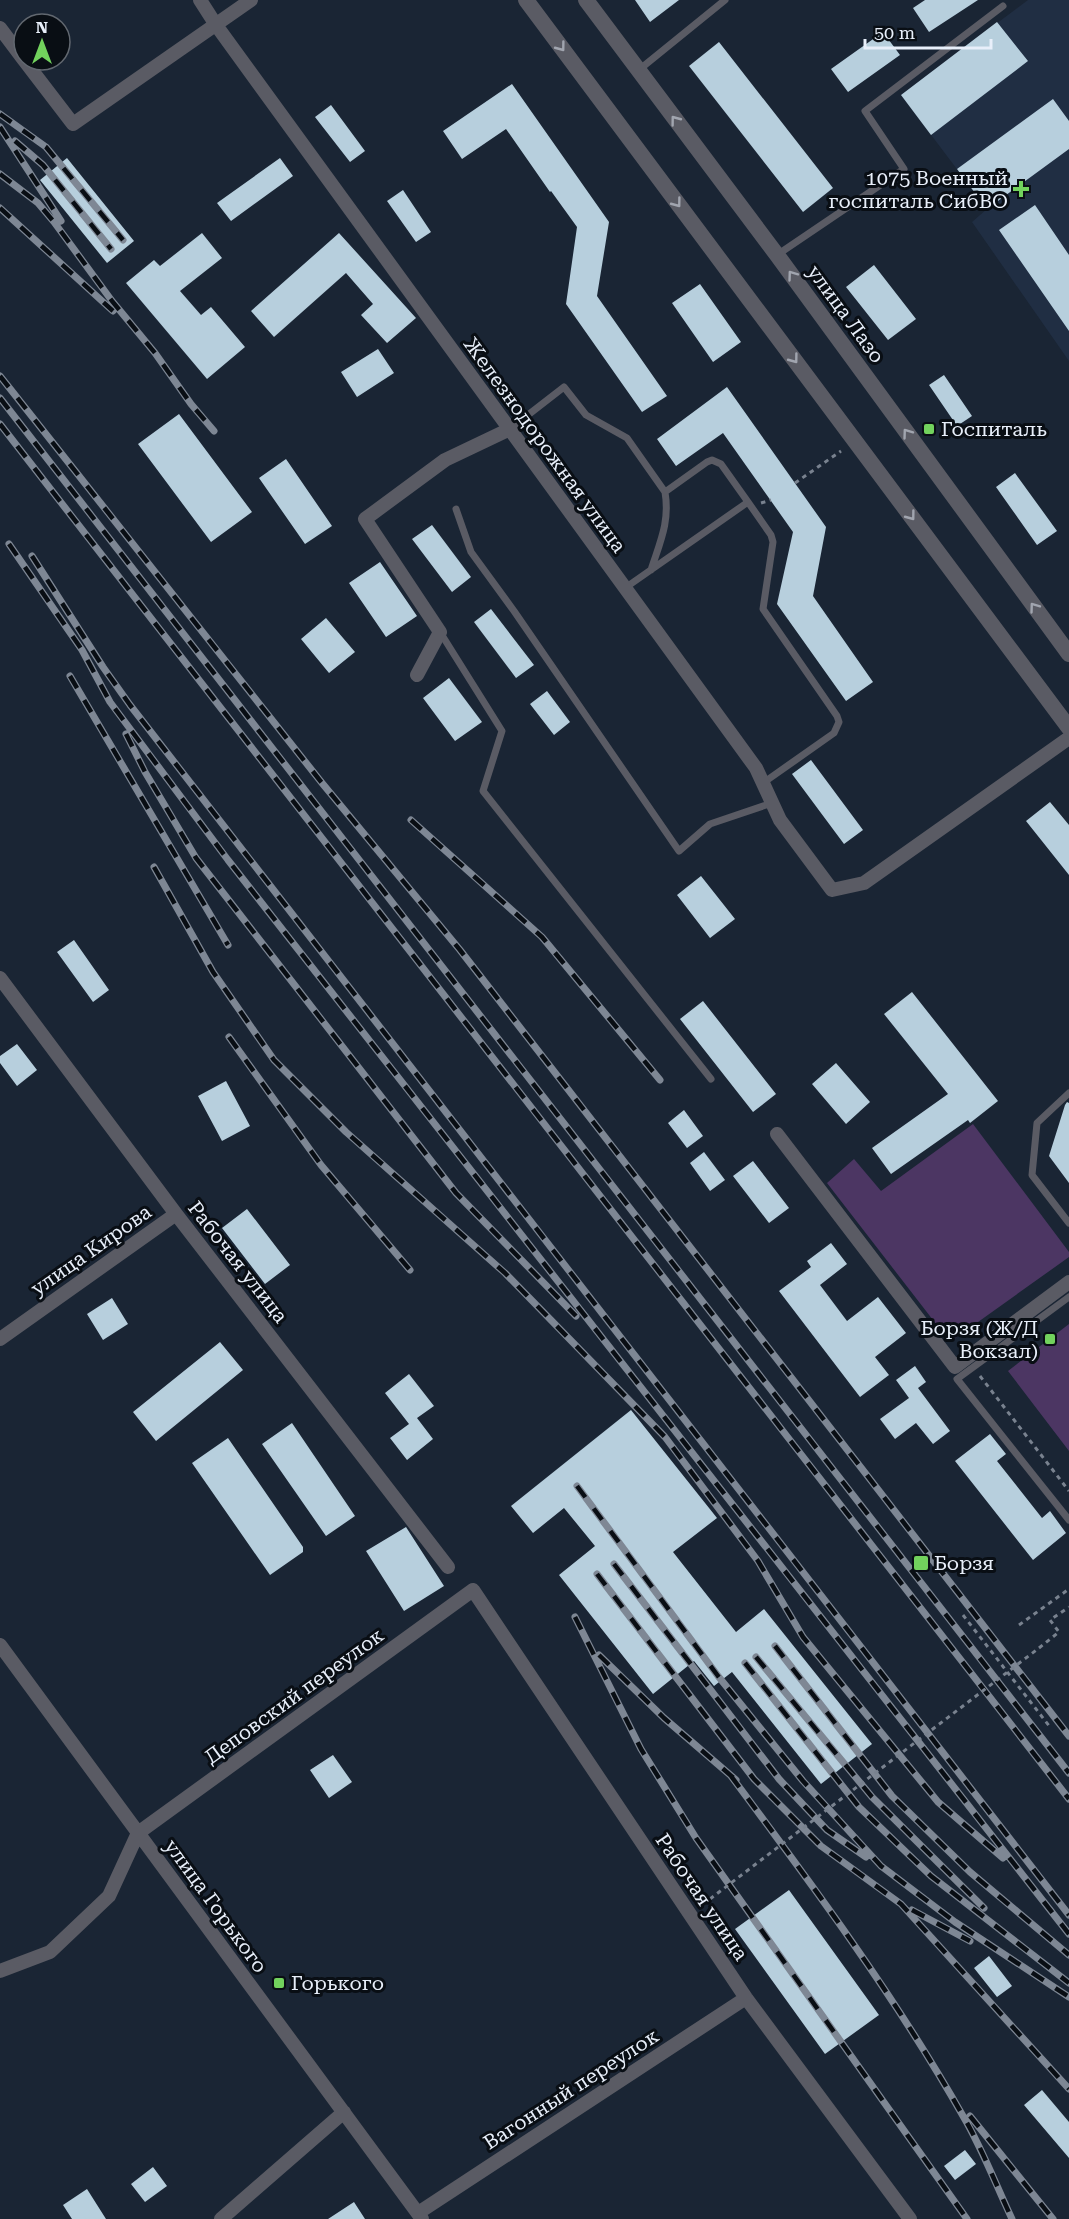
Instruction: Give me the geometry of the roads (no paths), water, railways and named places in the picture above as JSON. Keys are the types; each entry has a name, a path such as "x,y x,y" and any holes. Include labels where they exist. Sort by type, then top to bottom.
{"street":[{"name":"Железнодорожная улица","path":"200,0 756,768 780,820 831,890 864,883 1069,738"},
{"path":"33,72 73,123 250,0"},
{"path":"526,0 1069,728"},
{"name":"улица Лазо","path":"586,0 777,255 1069,654"},
{"path":"0,28 12,44"},
{"path":"417,675 440,632 364,519 445,460 510,429"},
{"name":"Рабочая улица","path":"0,978 176,1214 448,1567"},
{"path":"777,1134 955,1367 1069,1282"},
{"name":"улица Кирова","path":"0,1339 176,1214"},
{"name":"Рабочая улица","path":"473,1590 746,1998 910,2219"},
{"name":"Деповский переулок","path":"138,1833 473,1590"},
{"name":"улица Горького","path":"0,1646 420,2216"},
{"path":"0,1971 50,1952 109,1896 138,1833"},
{"name":"Вагонный переулок","path":"420,2216 746,1998"},
{"path":"221,2219 344,2112"}],"lane":[{"path":"638,70 725,0"},
{"path":"777,255 904,169 865,111 1004,6"},
{"path":"510,429 564,387 586,415 627,438 665,492 666,525 651,570"},
{"path":"665,492 712,460 721,464 774,542 763,609 837,716 839,722 834,733 763,783"},
{"path":"625,588 748,502"},
{"path":"456,509 471,552 514,610 679,851 710,824 772,803"},
{"path":"440,632 502,731 483,791 711,1079"},
{"path":"1069,1093 1037,1123 1032,1175 1069,1223"},
{"path":"1069,1297 957,1379 1069,1520"}],"railway":[{"path":"0,114 46,147 123,240"},
{"path":"0,127 61,221"},
{"path":"15,141 43,165 111,249"},
{"path":"0,174 38,203 54,222 112,301 214,431"},
{"path":"0,208 113,311"},
{"path":"0,376 322,783 460,950 1069,1736"},
{"path":"0,398 1069,1773"},
{"path":"0,424 1069,1799"},
{"path":"9,544 82,650 110,702 228,860 1069,1934"},
{"path":"32,556 130,705 1069,1915"},
{"path":"70,676 228,945"},
{"path":"126,734 145,772 196,858 456,1193 576,1316"},
{"path":"411,820 542,937 660,1080"},
{"path":"154,867 213,972 274,1060 346,1132 505,1273 665,1437 758,1561 803,1637 938,1802 1003,1858"},
{"path":"229,1037 321,1165 410,1270"},
{"path":"577,1486 718,1676 803,1781 881,1866 955,1922 1069,1997"},
{"path":"614,1564 779,1779 827,1830 866,1857"},
{"path":"597,1574 754,1779 821,1846 901,1904 1069,2089"},
{"path":"575,1617 641,1749 696,1838 967,2219"},
{"path":"775,1646 892,1796 970,1872 1069,1955"},
{"path":"599,1655 664,1718 736,1780"},
{"path":"756,1657 872,1797 984,1908"},
{"path":"745,1663 859,1807 931,1876 1069,1983"},
{"path":"731,1776 823,1900 910,2028 970,2128 1012,2219"},
{"path":"912,1910 970,1941"},
{"path":"970,2116 1053,2219"}],"place":[{"name":"1075 Военный госпиталь СибВО","path":"1021,189"},
{"name":"Госпиталь","path":"929,429"},
{"name":"Борзя (Ж/Д Вокзал)","path":"1050,1339"},
{"name":"Борзя","path":"921,1563"},
{"name":"Горького","path":"279,1983"}]}
